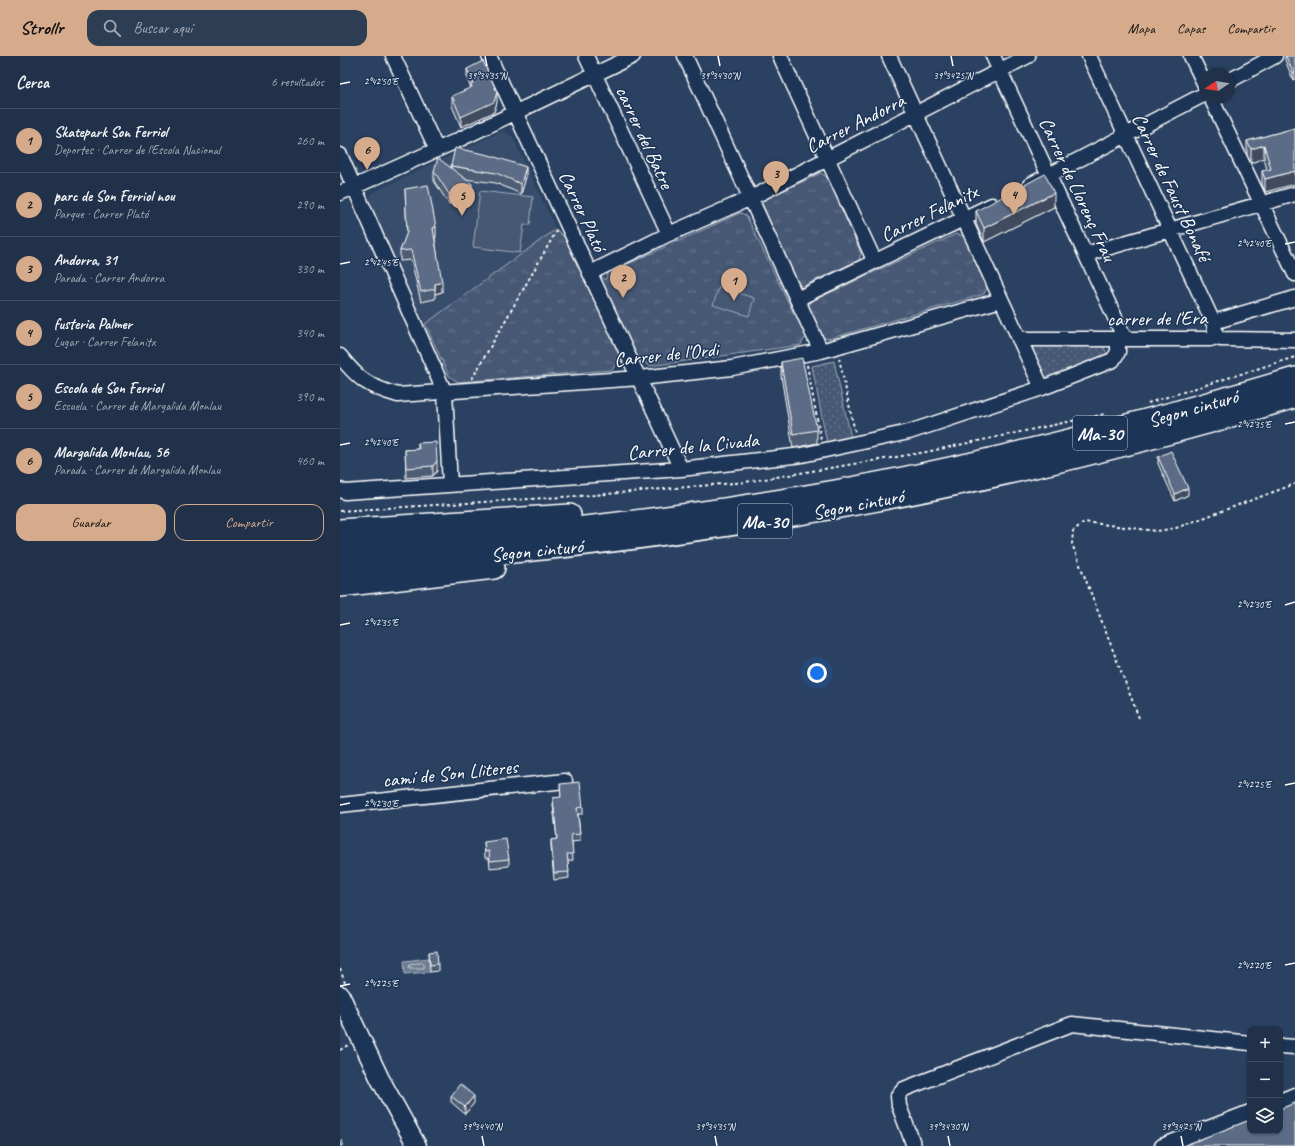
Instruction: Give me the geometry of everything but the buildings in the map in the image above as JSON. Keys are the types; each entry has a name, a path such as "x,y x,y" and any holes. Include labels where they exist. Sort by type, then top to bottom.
{"highway":[{"name":"Segon cinturó","path":"746,506 902,477 1114,430 1295,378"},
{"name":"Segon cinturó","path":"340,566 535,551 677,534 783,518 974,481 1096,453 1295,397"},
{"path":"1182,430 1225,425 1295,406"},
{"path":"340,530 653,510 704,502 746,506"},
{"name":"Ma-30","path":"340,548 568,529 746,506"},
{"path":"340,586 541,563 752,531 783,518"}],"main road":[{"path":"340,995 380,1079 417,1146"}],"street":[{"path":"393,56 437,150"},
{"name":"Carrer Plató","path":"490,56 681,469"},
{"name":"carrer del Batre","path":"586,56 669,234"},
{"path":"340,193 437,150 633,56"},
{"path":"685,56 822,351"},
{"path":"780,56 875,262"},
{"path":"889,56 1042,388"},
{"name":"Carrer de Llorenç Frau","path":"993,56 1086,254 1122,339"},
{"name":"Carrer Andorra","path":"590,273 669,234 751,198 1028,56"},
{"name":"Carrer de Faust Bonafé","path":"1089,56 1215,331"},
{"path":"1191,56 1199,73"},
{"path":"1235,78 1275,56"},
{"path":"1021,190 1199,97"},
{"path":"1214,104 1295,274"},
{"path":"340,155 445,393 450,485"},
{"path":"1086,254 1295,194"},
{"name":"Carrer Felanitx","path":"797,298 964,220 1007,197"},
{"path":"1215,331 1217,321 1295,298"},
{"name":"Carrer de l'Ordi","path":"340,356 352,372 376,389 398,396 640,378 732,368 822,351 1001,300"},
{"name":"carrer de l'Era","path":"1019,339 1210,339 1215,331 1220,339 1295,340"},
{"name":"Carrer de la Civada","path":"340,490 345,492 681,469 823,450 909,432 1042,388 1113,360 1118,352 1122,339"},
{"name":"camí de Son Lliteres","path":"340,804 565,781"},
{"path":"914,1146 899,1106 898,1096 904,1089 1072,1024 1247,1043"},
{"path":"1283,1046 1295,1047"},
{"path":"1283,1100 1295,1095"},
{"path":"1162,1146 1247,1113"}],"path":[{"path":"465,391 564,216"},
{"path":"837,347 857,443"},
{"path":"805,354 823,450"},
{"path":"1139,718 1072,544 1073,531 1084,522 1157,531 1176,528 1295,484"}],"shaded area":[{"path":"502,131 512,136 556,229 425,324 368,203 372,193"}],"green space":[{"path":"821,173 828,178 861,253 859,260 803,286 797,284 761,207 763,200"},
{"path":"480,191 533,197 530,225 524,225 520,253 473,247"},
{"path":"740,213 746,215 794,314 807,310 810,302 956,234 964,236 988,286 984,294 828,339 818,335 804,339 801,345 650,366 641,361 617,362 612,370 458,382 449,376 425,324 556,229 605,280 608,273"},
{"path":"719,287 754,298 749,316 713,305"},
{"path":"1034,344 1099,345 1104,348 1107,354 1103,359 1046,379 1032,348"},
{"path":"834,361 851,438 827,443 812,366"}],"water":[{"path":"429,958 430,972 405,974 404,961"}],"place":[{"name":"Margalida Monlau, 56","path":"367,170"},
{"name":"Andorra, 31","path":"776,194"},
{"name":"fusteria Palmer","path":"1014,215"},
{"name":"Escola de Son Ferriol","path":"462,216"},
{"name":"parc de Son Ferriol nou","path":"623,298"},
{"name":"Skatepark Son Ferriol","path":"734,301"}]}
